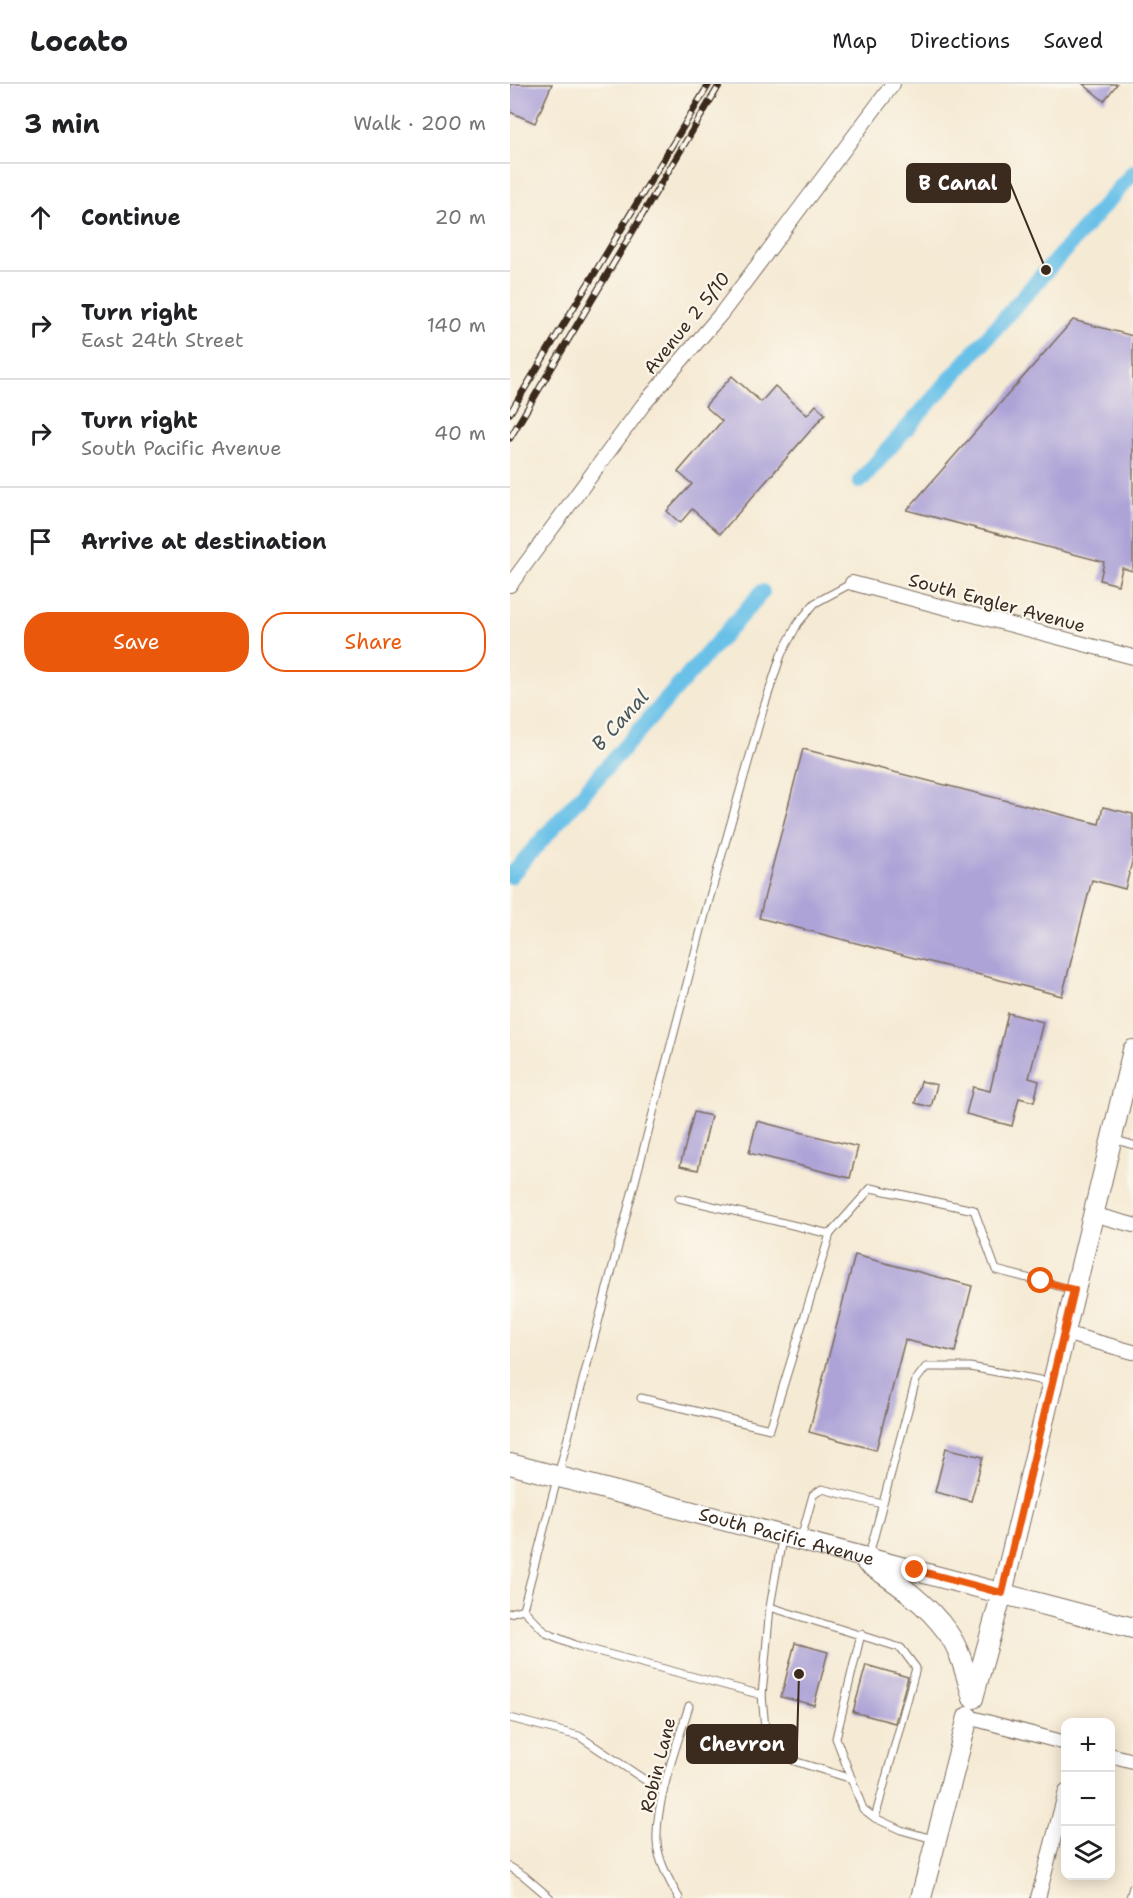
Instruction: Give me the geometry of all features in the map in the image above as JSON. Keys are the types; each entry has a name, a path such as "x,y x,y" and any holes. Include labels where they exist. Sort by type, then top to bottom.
{"main road":[{"path":"921,1898 1002,1593 1133,1050"},
{"name":"South Pacific Avenue","path":"510,1464 1133,1628"},
{"path":"862,1556 930,1611 948,1633 959,1654 970,1708"}],"street":[{"name":"Avenue 2 5/10","path":"510,585 643,405 721,314 893,84"},
{"name":"South Engler Avenue","path":"852,583 1133,657"},
{"path":"1092,1214 1133,1225"},
{"path":"1064,1333 1133,1352"},
{"path":"970,1708 1061,1742"},
{"path":"1115,1756 1133,1761"},
{"path":"1038,1898 1061,1807"}],"lane":[{"path":"523,1609 707,907 763,710 782,655 798,623 815,603 852,583"},
{"path":"1110,1138 1133,1145"},
{"path":"641,1398 770,1429 830,1234 871,1188 974,1210 996,1270 1074,1290"},
{"path":"679,1198 830,1234"},
{"path":"862,1556 882,1504 916,1380 926,1367 970,1367 1052,1382"},
{"path":"852,1779 794,1761 765,1729 762,1695 770,1607 791,1538 813,1495 822,1489 882,1504"},
{"path":"770,1607 901,1648 916,1668 875,1818"},
{"path":"510,1613 523,1609"},
{"path":"523,1609 546,1633 578,1646 762,1695"},
{"path":"861,1634 836,1738 863,1809 875,1818 936,1840"},
{"name":"Robin Lane","path":"679,1898 667,1876 657,1842 663,1792 688,1706"},
{"path":"510,1718 579,1736 663,1792"},
{"path":"510,1867 550,1898"},
{"path":"1130,1898 1133,1887"}],"building":[{"path":"510,84 552,84 535,123 510,112"},
{"path":"1083,84 1117,84 1104,101"},
{"path":"1073,320 1133,336 1133,571 1122,568 1118,585 1100,580 1104,562 907,510"},
{"path":"732,376 761,402 775,386 807,415 816,405 825,414 720,534 692,509 680,523 667,511 692,484 678,472 722,421 705,406"},
{"path":"803,749 1099,824 1103,807 1133,814 1133,858 1125,889 1092,880 1062,996 759,918"},
{"path":"1008,1013 1043,1022 1029,1078 1039,1081 1034,1102 1019,1098 1012,1126 966,1114 973,1087 990,1091"},
{"path":"921,1081 937,1085 931,1107 915,1103"},
{"path":"694,1112 711,1116 698,1170 680,1166"},
{"path":"757,1121 858,1147 850,1178 749,1153"},
{"path":"855,1255 972,1286 955,1352 905,1340 876,1450 809,1432"},
{"path":"946,1448 983,1457 971,1501 935,1492"},
{"path":"795,1643 828,1652 814,1705 781,1697"},
{"path":"866,1665 908,1677 895,1723 853,1712"}],"waterway":[{"name":"B Canal","path":"860,481 1133,173"},
{"name":"B Canal","path":"510,876 762,592"}],"railway":[{"path":"510,413 709,84"},
{"path":"510,438 720,84"}],"place":[{"name":"B Canal","path":"1046,270"},
{"name":"Chevron","path":"799,1674"}],"route":[{"path":"915,1570 1002,1593 1074,1290 1041,1281"}]}
